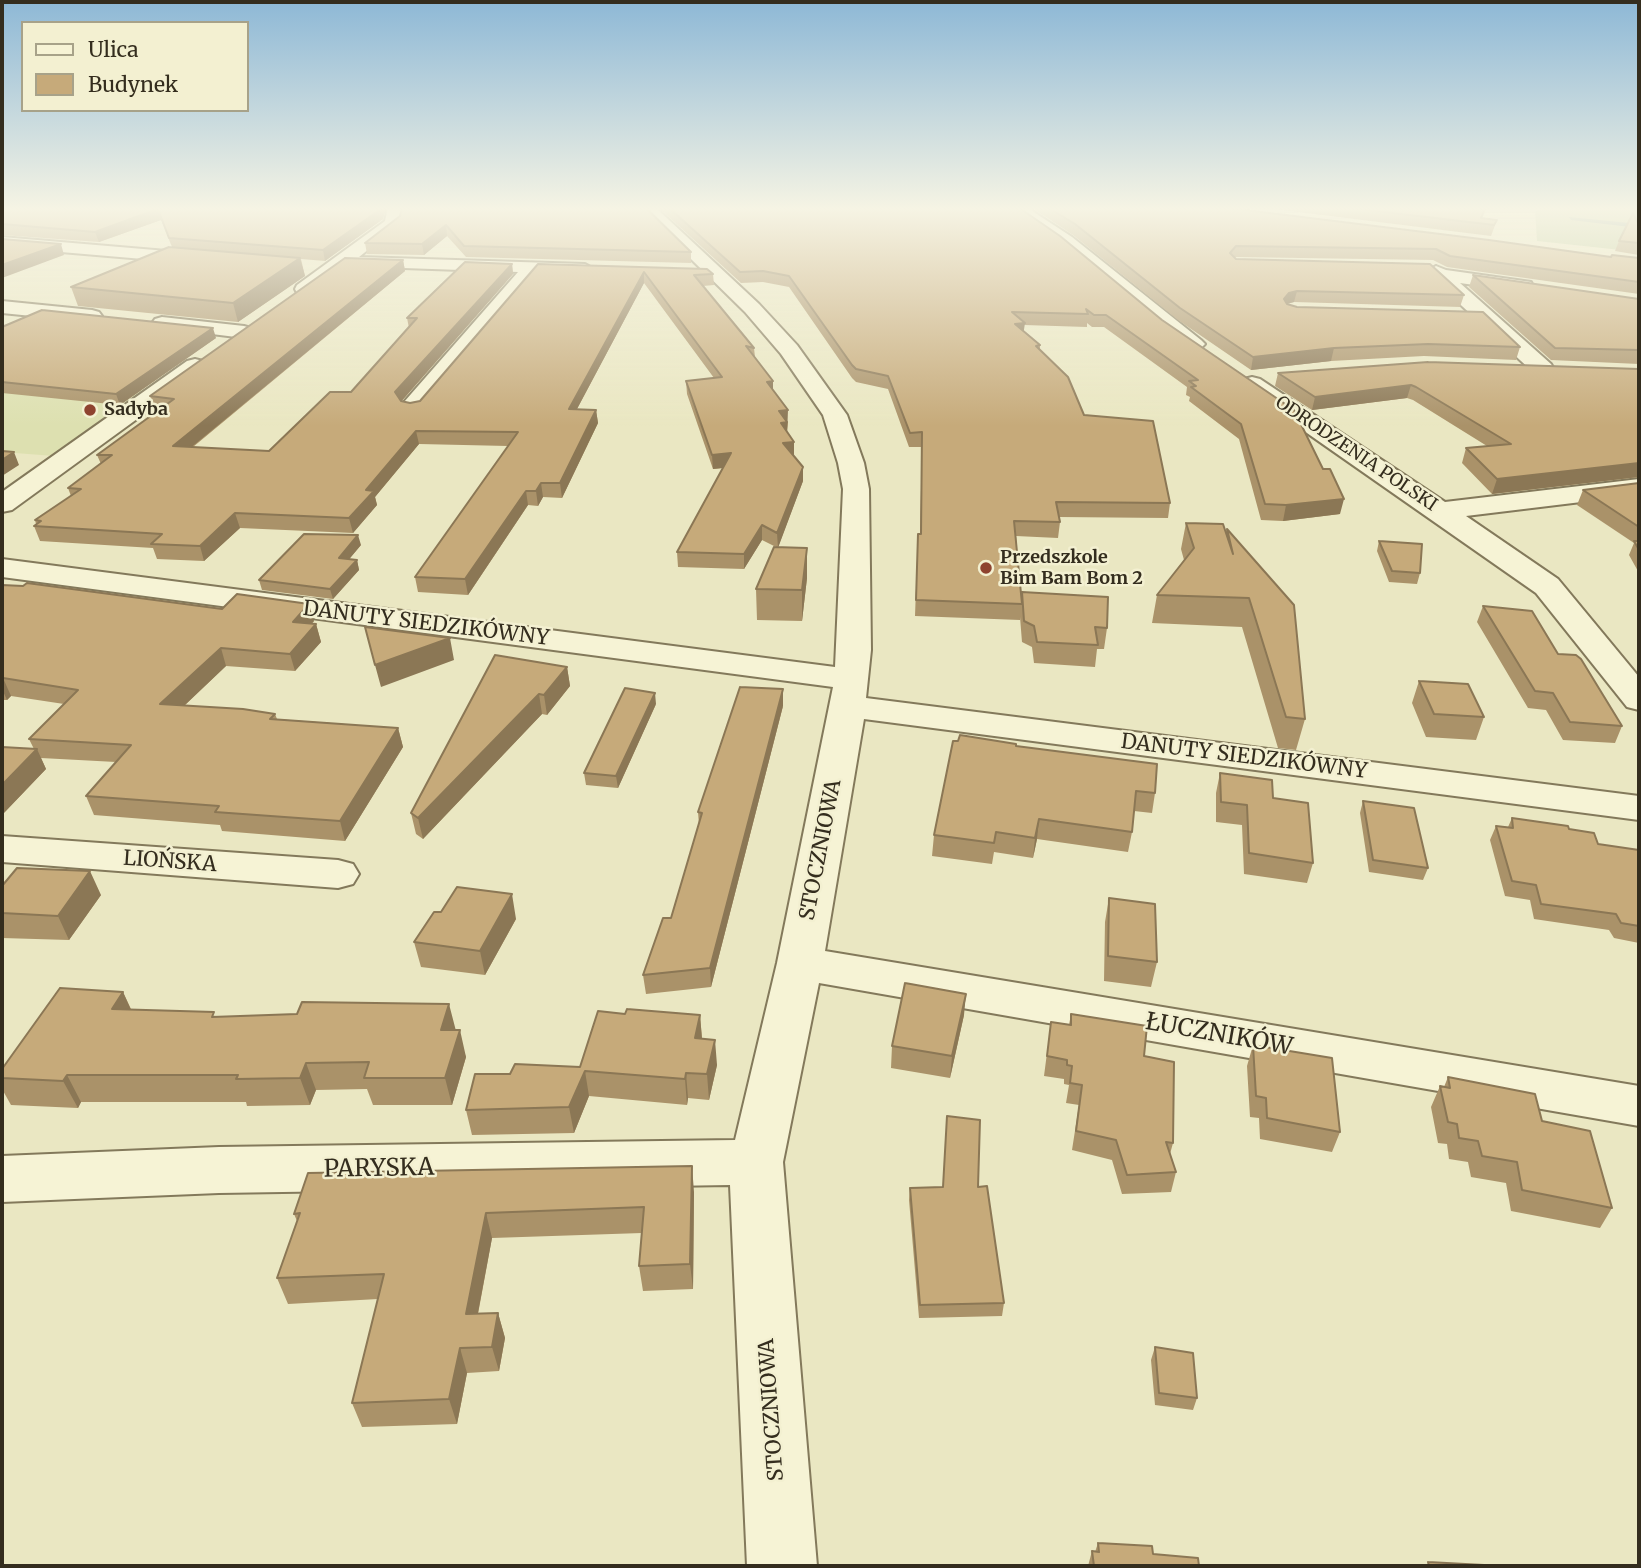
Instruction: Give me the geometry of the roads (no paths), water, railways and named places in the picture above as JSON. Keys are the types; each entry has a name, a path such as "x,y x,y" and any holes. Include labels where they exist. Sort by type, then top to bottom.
{"street":[{"path":"282,304 316,280"},
{"path":"412,407 521,280"},
{"name":"STOCZNIOWA","path":"722,280 774,331 827,404 840,428 856,489 854,650 849,693 800,963 756,1162 782,1566"},
{"path":"1113,280 1212,357"},
{"path":"1444,280 1543,369"},
{"path":"1497,280 1546,289"},
{"path":"2,307 113,318"},
{"path":"1457,315 1484,316"},
{"path":"2,504 263,318"},
{"path":"140,321 244,332"},
{"path":"1516,368 1570,370"},
{"name":"ODRODZENIA POLSKI","path":"1282,376 1240,376 1515,560 1547,586 1639,700"},
{"path":"1440,511 1639,487"},
{"name":"DANUTY SIEDZIKÓWNY","path":"2,568 1639,808"},
{"name":"LIOŃSKA","path":"2,849 338,874"},
{"name":"ŁUCZNIKÓW","path":"800,963 1639,1106"},
{"name":"PARYSKA","path":"2,1179 219,1170 756,1162"}],"place":[{"name":"Sadyba","path":"90,410"},
{"name":"Przedszkole Bim Bam Bom 2","path":"986,568"}]}
